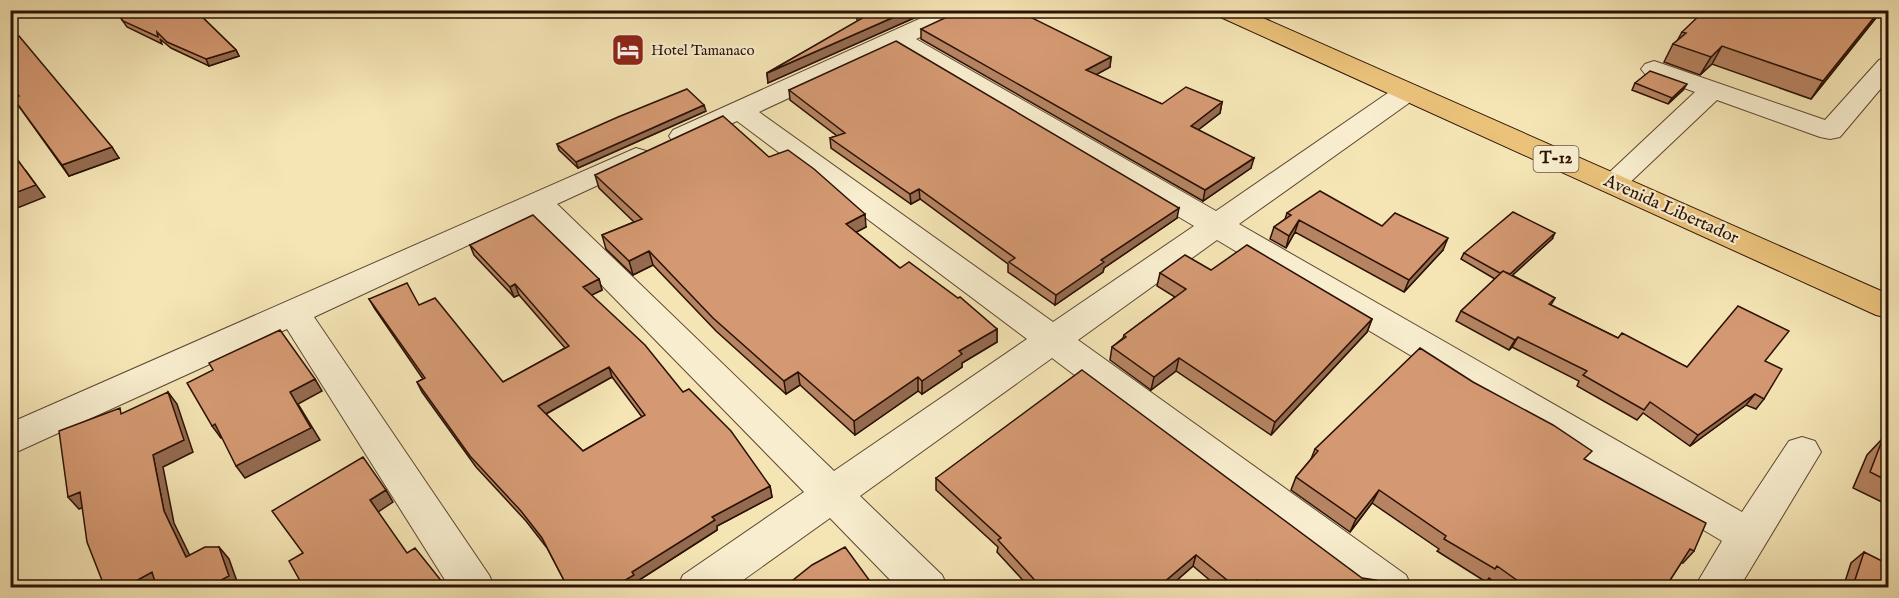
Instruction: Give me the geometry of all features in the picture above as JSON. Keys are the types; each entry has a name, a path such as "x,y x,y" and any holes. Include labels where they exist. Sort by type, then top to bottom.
{"highway":[{"name":"Avenida Libertador","path":"1224,10 1888,308"}],"street":[{"path":"10,440 960,10"},
{"path":"898,39 1748,536"},
{"path":"1654,69 1830,131 1888,65"},
{"path":"1611,184 1713,90"},
{"path":"698,588 1407,92"},
{"path":"739,110 1391,588"},
{"path":"537,202 927,588"},
{"path":"292,312 474,588"},
{"path":"1714,588 1802,452"}],"building":[{"path":"116,10 195,10 236,50 206,59 167,42 157,32 158,37 123,21"},
{"path":"857,10 910,10 767,73 866,16"},
{"path":"962,10 1016,10 1111,57 1086,70 1162,104 1186,87 1222,102 1191,126 1254,158 1205,190 921,29"},
{"path":"1705,10 1880,10 1823,81 1722,46 1711,57 1673,44 1686,33 1682,32"},
{"path":"19,36 112,147 62,165 13,98 19,96 10,87 10,39"},
{"path":"896,41 1179,208 1101,260 1104,262 1056,295 1009,262 1015,258 919,189 910,194 830,138 845,133 789,90"},
{"path":"1650,71 1687,84 1672,98 1635,83"},
{"path":"687,89 704,105 576,162 557,144 618,117"},
{"path":"723,116 769,157 788,150 814,169 865,214 846,224 900,268 909,262 958,298 960,297 997,329 959,351 962,354 922,381 918,377 854,421 798,372 784,381 713,318 649,251 629,261 602,235 642,219 595,175"},
{"path":"17,159 36,185 10,195 10,161"},
{"path":"1320,191 1382,226 1395,213 1448,238 1409,280 1299,220 1289,236 1274,227 1291,215 1287,213"},
{"path":"1513,212 1555,233 1510,274 1503,271 1500,273 1464,253"},
{"path":"533,215 599,279 583,287 645,345 683,392 689,389 731,431 770,486 712,517 715,520 632,572 634,575 612,588 568,588 542,538 521,511 470,456 417,382 425,378 369,299 407,283 419,305 435,298 503,382 569,346 515,284 510,287 470,245","holes":["609,367 645,415 583,451 538,406"]},
{"path":"1247,245 1372,319 1275,422 1179,358 1154,377 1112,347 1126,337 1124,335 1186,289 1160,273 1185,255 1211,270"},
{"path":"1503,271 1555,298 1549,304 1618,338 1622,333 1687,367 1738,306 1789,331 1765,361 1782,369 1764,399 1755,394 1698,435 1650,402 1644,410 1583,375 1587,371 1518,337 1515,340 1461,311"},
{"path":"280,330 315,379 290,392 311,428 236,466 215,424 212,426 187,383 213,370 209,363"},
{"path":"1420,348 1473,382 1553,425 1592,451 1584,459 1706,523 1694,551 1690,549 1665,588 1528,588 1497,566 1495,569 1444,539 1446,536 1379,490 1356,519 1296,477 1318,451 1315,449"},
{"path":"1082,370 1362,578 1376,580 1370,588 1267,588 1257,580 1250,588 1237,588 1196,555 1157,588 1042,588 998,540 1001,538 936,478"},
{"path":"168,392 184,440 153,455 164,511 186,557 205,547 219,547 229,576 208,588 157,588 152,572 123,588 105,588 87,542 80,492 68,497 59,431 120,408 121,414"},
{"path":"1883,438 1888,441 1888,481 1870,472"},
{"path":"363,457 386,490 370,500 407,553 415,548 447,588 304,588 289,561 303,553 272,511"},
{"path":"845,547 875,588 783,588 812,565"},
{"path":"1864,552 1888,564 1888,588 1856,588 1853,586"}],"place":[{"name":"Hotel Tamanaco","path":"628,50"}]}
